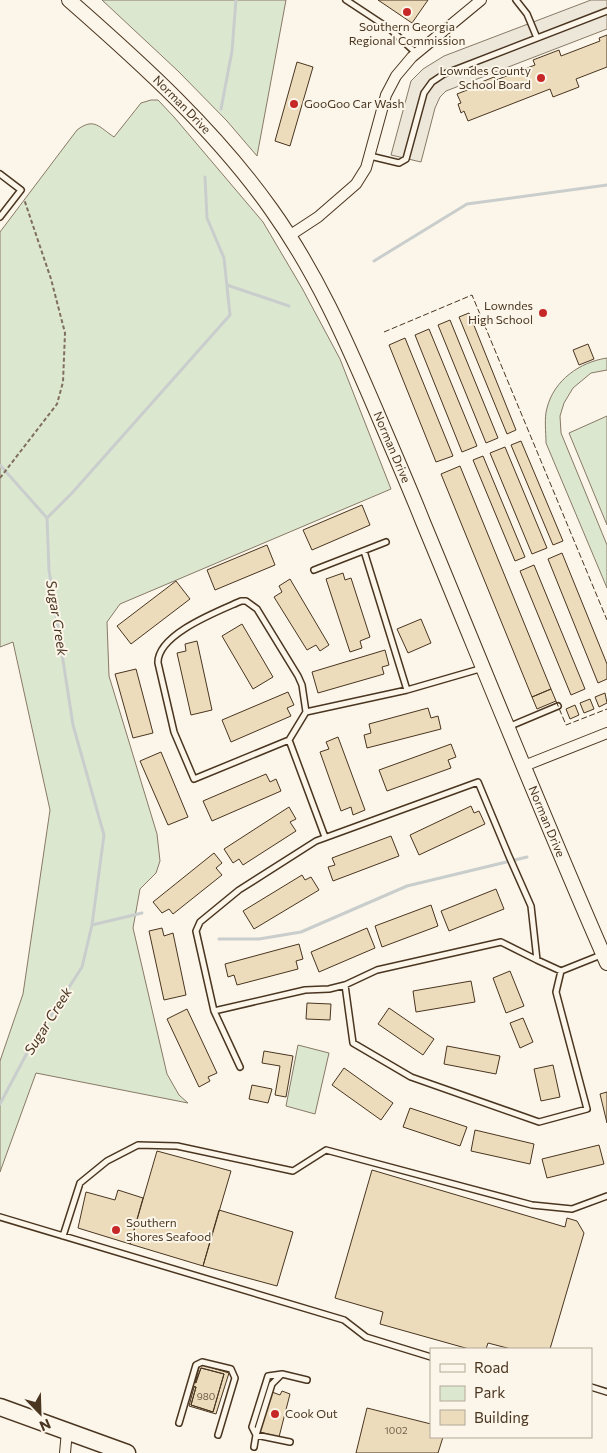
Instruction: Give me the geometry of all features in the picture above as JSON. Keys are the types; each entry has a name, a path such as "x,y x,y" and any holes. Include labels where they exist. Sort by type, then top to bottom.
{"main road":[{"path":"0,1407 127,1453"}],"street":[{"name":"Norman Drive","path":"70,0 154,77 212,136 243,173 289,236 321,288 345,337 412,495 507,727 605,958"},
{"path":"289,236 318,217 356,184 366,168 386,96 396,76 416,53 481,0"},
{"path":"524,766 607,733"},
{"path":"64,1453 67,1431"}],"lane":[{"path":"346,0 390,29 416,53"},
{"path":"516,0 527,14 537,38"},
{"path":"370,156 399,163 406,159 424,93 432,82 444,74 607,11"},
{"path":"0,174 21,190 0,217"},
{"path":"314,570 386,542"},
{"path":"364,551 408,690"},
{"path":"241,601 246,601 257,609 298,676 302,685 306,712 289,740 194,779 172,724 158,663 159,652 162,647 187,626 241,601"},
{"path":"306,712 408,690 483,668"},
{"path":"507,727 558,706"},
{"path":"289,740 325,837"},
{"path":"240,1067 214,1011 196,931 197,926 239,890 325,837 478,782 531,906 537,960"},
{"path":"214,1011 305,990 329,990 345,985 377,970 501,942 561,971 605,958"},
{"path":"345,985 353,1043 411,1077 539,1122 587,1109 556,992 561,971"},
{"path":"63,1236 80,1183 107,1161 138,1145 177,1146 293,1171 326,1150 532,1205 572,1208 607,1196"},
{"path":"0,1217 344,1320 366,1337 430,1357"},
{"path":"179,1423 196,1365 202,1362 231,1369 235,1378 218,1435"},
{"path":"254,1447 256,1434 272,1384 282,1374 307,1380"},
{"path":"592,1387 607,1392"},
{"path":"256,1434 290,1442"}],"path":[{"path":"0,478 57,404 63,382 65,333 51,278 21,190"}],"green space":[{"path":"102,0 286,0 257,156 227,121 178,71"},
{"path":"158,100 174,117 263,222 302,288 340,359 391,489 120,604 107,622 109,676 157,834 160,861 156,873 140,889 133,928 167,1074 179,1095 188,1103 36,1073 0,1172 0,1061 23,994 50,810 13,642 0,647 0,232 77,130 92,124 114,137 141,103"},
{"path":"607,358 607,370 591,373 573,388 564,403 560,416 561,433 607,545 607,588 546,443 545,421 550,398 562,381 578,368"},
{"path":"607,416 607,525 569,433"},
{"path":"298,1045 329,1053 315,1114 286,1106"}],"shaded area":[{"path":"591,0 607,0 607,29 446,91 440,97 435,108 421,162 391,155 411,81 423,69 444,56"}],"building":[{"name":"Southern Georgia Regional Commission","path":"378,0 428,0 412,23"},
{"name":"Lowndes County School Board","path":"607,35 607,67 576,79 579,87 553,97 550,89 468,121 464,111 461,113 458,104 461,103 457,94 494,77 496,80 535,65 533,60 559,50 561,56 600,41 599,38"},
{"name":"GooGoo Car Wash","path":"297,62 313,67 290,146 275,141"},
{"path":"469,313 516,430 507,434 459,317"},
{"path":"450,320 498,438 486,443 438,325"},
{"path":"429,329 477,446 462,452 415,335"},
{"path":"405,338 453,456 436,462 389,345"},
{"path":"588,344 594,359 579,365 573,350"},
{"path":"521,441 563,541 553,545 511,445"},
{"path":"505,447 547,548 532,554 490,453"},
{"path":"483,456 525,557 515,561 473,460"},
{"path":"460,466 551,689 532,697 441,474"},
{"path":"362,505 370,525 312,550 303,530"},
{"path":"267,545 275,565 215,590 207,570"},
{"path":"562,553 607,664 607,679 598,683 548,559"},
{"path":"534,565 585,689 571,695 520,571"},
{"path":"343,573 345,580 351,578 370,637 360,641 362,648 350,652 326,579"},
{"path":"290,579 329,645 320,651 316,645 307,650 274,597 282,592 279,586"},
{"path":"176,581 190,599 131,644 117,626"},
{"path":"421,619 431,643 408,653 397,629"},
{"path":"242,624 273,677 253,689 222,636"},
{"path":"197,641 212,710 191,715 177,653 186,651 185,644"},
{"path":"385,650 389,665 382,667 384,674 318,693 312,672"},
{"path":"136,669 153,733 133,738 115,674"},
{"path":"551,689 556,701 537,709 532,697"},
{"path":"288,692 294,705 287,708 291,716 231,742 222,720"},
{"path":"605,693 607,703 599,707 595,697"},
{"path":"590,699 594,709 584,713 580,703"},
{"path":"575,705 579,715 570,719 566,709"},
{"path":"428,708 431,718 438,716 441,729 367,748 364,735 371,733 369,724"},
{"path":"338,737 365,810 353,815 351,807 341,811 320,752 329,749 326,742"},
{"path":"451,744 456,757 448,760 451,768 387,791 379,770"},
{"path":"161,752 188,817 168,825 140,761"},
{"path":"266,774 270,782 276,779 281,791 212,821 203,801"},
{"path":"471,806 474,813 479,811 485,824 419,855 410,835"},
{"path":"289,807 296,819 290,822 296,831 243,865 239,859 233,863 224,849"},
{"path":"391,836 399,856 333,881 328,867 335,865 332,858"},
{"path":"214,853 222,863 216,868 222,875 173,914 169,909 162,913 153,902"},
{"path":"302,875 305,880 311,877 319,890 254,929 243,911"},
{"path":"496,889 504,909 449,931 441,911"},
{"path":"431,905 438,926 382,947 375,926"},
{"path":"162,928 164,936 173,933 186,995 164,1000 149,931"},
{"path":"367,928 375,948 319,972 311,952"},
{"path":"299,944 303,959 296,961 298,969 237,985 234,975 228,977 225,964"},
{"path":"510,971 524,1006 506,1013 493,978"},
{"path":"471,981 475,1002 416,1012 413,991"},
{"path":"307,1003 331,1004 330,1020 306,1019"},
{"path":"389,1008 434,1039 423,1055 378,1024"},
{"path":"187,1009 217,1073 208,1077 210,1081 199,1087 167,1019"},
{"path":"523,1018 533,1042 520,1048 510,1023"},
{"path":"447,1046 500,1056 496,1074 444,1064"},
{"path":"264,1051 293,1056 286,1097 275,1095 280,1066 262,1063"},
{"path":"553,1065 560,1097 541,1101 534,1069"},
{"path":"344,1068 393,1103 381,1120 332,1085"},
{"path":"252,1085 272,1089 268,1103 249,1099"},
{"path":"607,1092 607,1123 600,1094"},
{"path":"410,1108 467,1127 460,1146 403,1127"},
{"path":"475,1130 534,1144 530,1164 471,1151"},
{"path":"599,1145 604,1164 547,1178 542,1159"},
{"path":"157,1151 231,1171 203,1266 130,1244"},
{"path":"372,1170 565,1227 567,1218 577,1221 584,1233 550,1348 507,1348 488,1343 486,1348 465,1348 380,1324 383,1312 335,1298"},
{"path":"118,1190 143,1198 130,1244 78,1228 86,1192 115,1200"},
{"path":"219,1210 293,1232 277,1286 203,1266"},
{"path":"200,1364 229,1373 216,1414 189,1406 194,1387 196,1387 191,1405 213,1412 224,1374 201,1368 195,1383"},
{"path":"201,1368 224,1374 213,1412 191,1405 196,1387 193,1386 194,1382 196,1383"},
{"name":"Cook Out","path":"282,1391 290,1394 279,1437 260,1432 272,1392 280,1395"},
{"path":"367,1408 430,1424 430,1438 443,1438 438,1453 356,1453"}],"waterway":[{"path":"221,109 232,51 236,0"},
{"name":"Sugar Creek","path":"0,1104 27,1053 82,967 92,925 104,835 73,725 49,570 47,518 72,493 230,315 224,258 207,218 205,177"},
{"path":"374,261 467,204 607,185"},
{"path":"227,285 289,306"},
{"path":"0,465 47,518"},
{"path":"219,939 259,939 301,932 407,886 527,857"},
{"path":"92,925 142,913"}],"fence":[{"path":"384,332 472,295 607,620"},
{"path":"556,701 566,725 607,709"}],"place":[{"name":"Southern Georgia Regional Commission","path":"407,12"},
{"name":"Lowndes County School Board","path":"541,78"},
{"name":"GooGoo Car Wash","path":"294,104"},
{"name":"Lowndes High School","path":"543,313"},
{"name":"Southern Shores Seafood","path":"116,1230"},
{"name":"Cook Out","path":"275,1414"}]}
